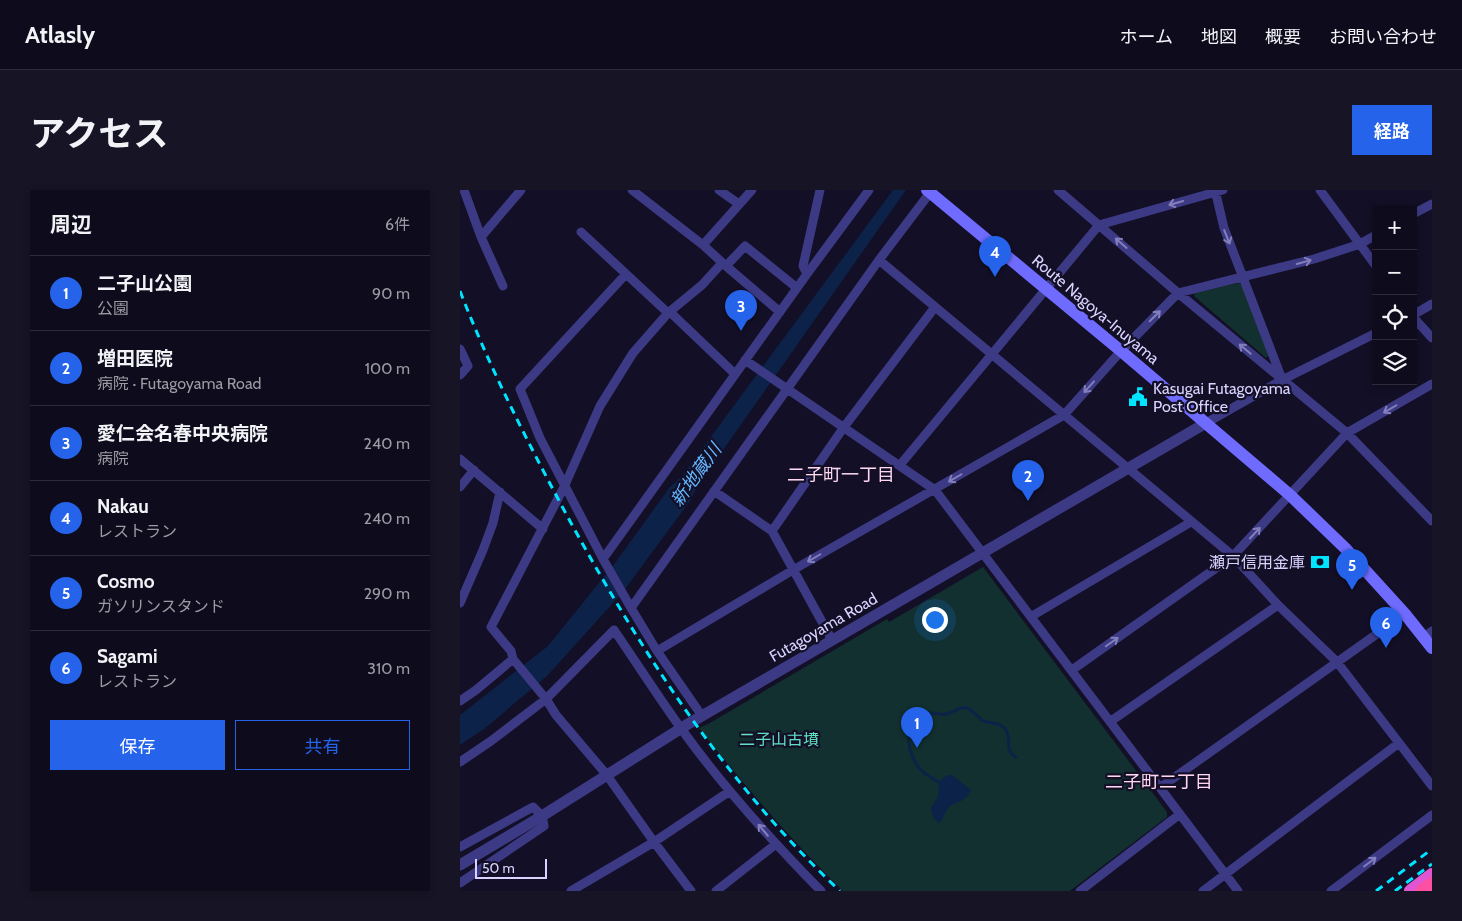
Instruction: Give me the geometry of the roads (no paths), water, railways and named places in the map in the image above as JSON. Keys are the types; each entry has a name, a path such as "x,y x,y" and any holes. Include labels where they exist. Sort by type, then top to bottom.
{"highway":[{"path":"1411,891 1432,875"},
{"path":"1424,891 1432,885"}],"main road":[{"name":"Route Nagoya-Inuyama","path":"930,191 1290,495 1345,548 1405,614 1428,634 1432,648"}],"street":[{"path":"464,190 503,286"},
{"path":"482,237 521,190"},
{"path":"632,190 704,245 780,312"},
{"path":"719,190 739,204"},
{"path":"704,245 752,190"},
{"path":"807,274 803,266 820,190"},
{"path":"603,559 735,374 748,362 780,312 869,190"},
{"path":"1058,190 1178,293 1347,433 1432,521"},
{"path":"1320,190 1372,260"},
{"path":"631,608 786,387 930,191"},
{"path":"900,465 1099,225 1217,191 1224,228 1282,380"},
{"path":"1417,212 1432,204"},
{"path":"581,232 735,374"},
{"path":"657,651 793,570 1064,415 1121,351 1178,293 1314,259 1360,244 1372,237"},
{"path":"691,891 606,774 556,714 544,696 515,661 511,651 491,627 564,487 600,406 633,353 669,313 745,246 797,288"},
{"path":"879,260 1233,556 1336,662 1432,786"},
{"path":"626,274 520,389 540,438 603,559 657,651 702,716"},
{"path":"1417,313 1432,304"},
{"path":"772,531 844,427 935,307"},
{"path":"1417,321 1432,338"},
{"path":"1206,423 1282,380 1372,336"},
{"path":"460,349 468,366 460,375"},
{"path":"748,362 935,490 1238,891"},
{"path":"1072,670 1233,556 1347,433 1432,384"},
{"name":"Futagoyama Road","path":"460,865 542,816 681,728 1206,423"},
{"path":"460,459 543,529"},
{"path":"460,487 474,470"},
{"path":"714,491 772,531 832,640"},
{"path":"460,603 483,550 500,492"},
{"path":"1032,616 1191,522"},
{"path":"1111,721 1278,604"},
{"path":"1161,787 1405,614"},
{"path":"460,762 492,741 544,696 614,630 681,728 730,791 776,844 821,891"},
{"path":"460,701 515,661"},
{"path":"1203,891 1399,743"},
{"path":"570,891 654,842 730,791"},
{"path":"460,847 533,807 542,816 544,826 460,883"},
{"path":"1080,891 1180,814"},
{"path":"1331,891 1432,815"},
{"path":"716,891 776,844"}],"water":[{"name":"新地蔵川","path":"893,190 906,190 697,487 690,501 622,593 547,676 484,729 460,745 460,715 548,646 615,563 670,487 682,476"},
{"path":"952,775 971,790 964,799 948,808 939,823 933,818 931,808 938,795 938,786 942,779"}],"waterway":[{"path":"940,783 921,770 916,764 910,749 908,740 911,724 923,714 946,714 967,708 982,720 1004,727 1008,734 1010,752 1016,757"}],"railway":[{"path":"460,291 498,380 541,466 571,523 628,622 691,718 725,763 761,808 840,891"},
{"path":"1376,891 1432,849"},
{"path":"1395,891 1432,864"}],"place":[{"name":"Nakau","path":"995,277"},
{"name":"愛仁会名春中央病院","path":"741,331"},
{"name":"Kasugai Futagoyama Post Office","path":"1138,397"},
{"name":"増田医院","path":"1028,501"},
{"name":"瀬戸信用金庫","path":"1320,562"},
{"name":"Cosmo","path":"1352,590"},
{"name":"Sagami","path":"1386,648"},
{"name":"二子山公園","path":"917,748"}],"district":[{"name":"二子町一丁目","path":"841,475"},
{"name":"二子町二丁目","path":"1159,782"}],"park label":[{"name":"二子山古墳","path":"779,739"}]}
